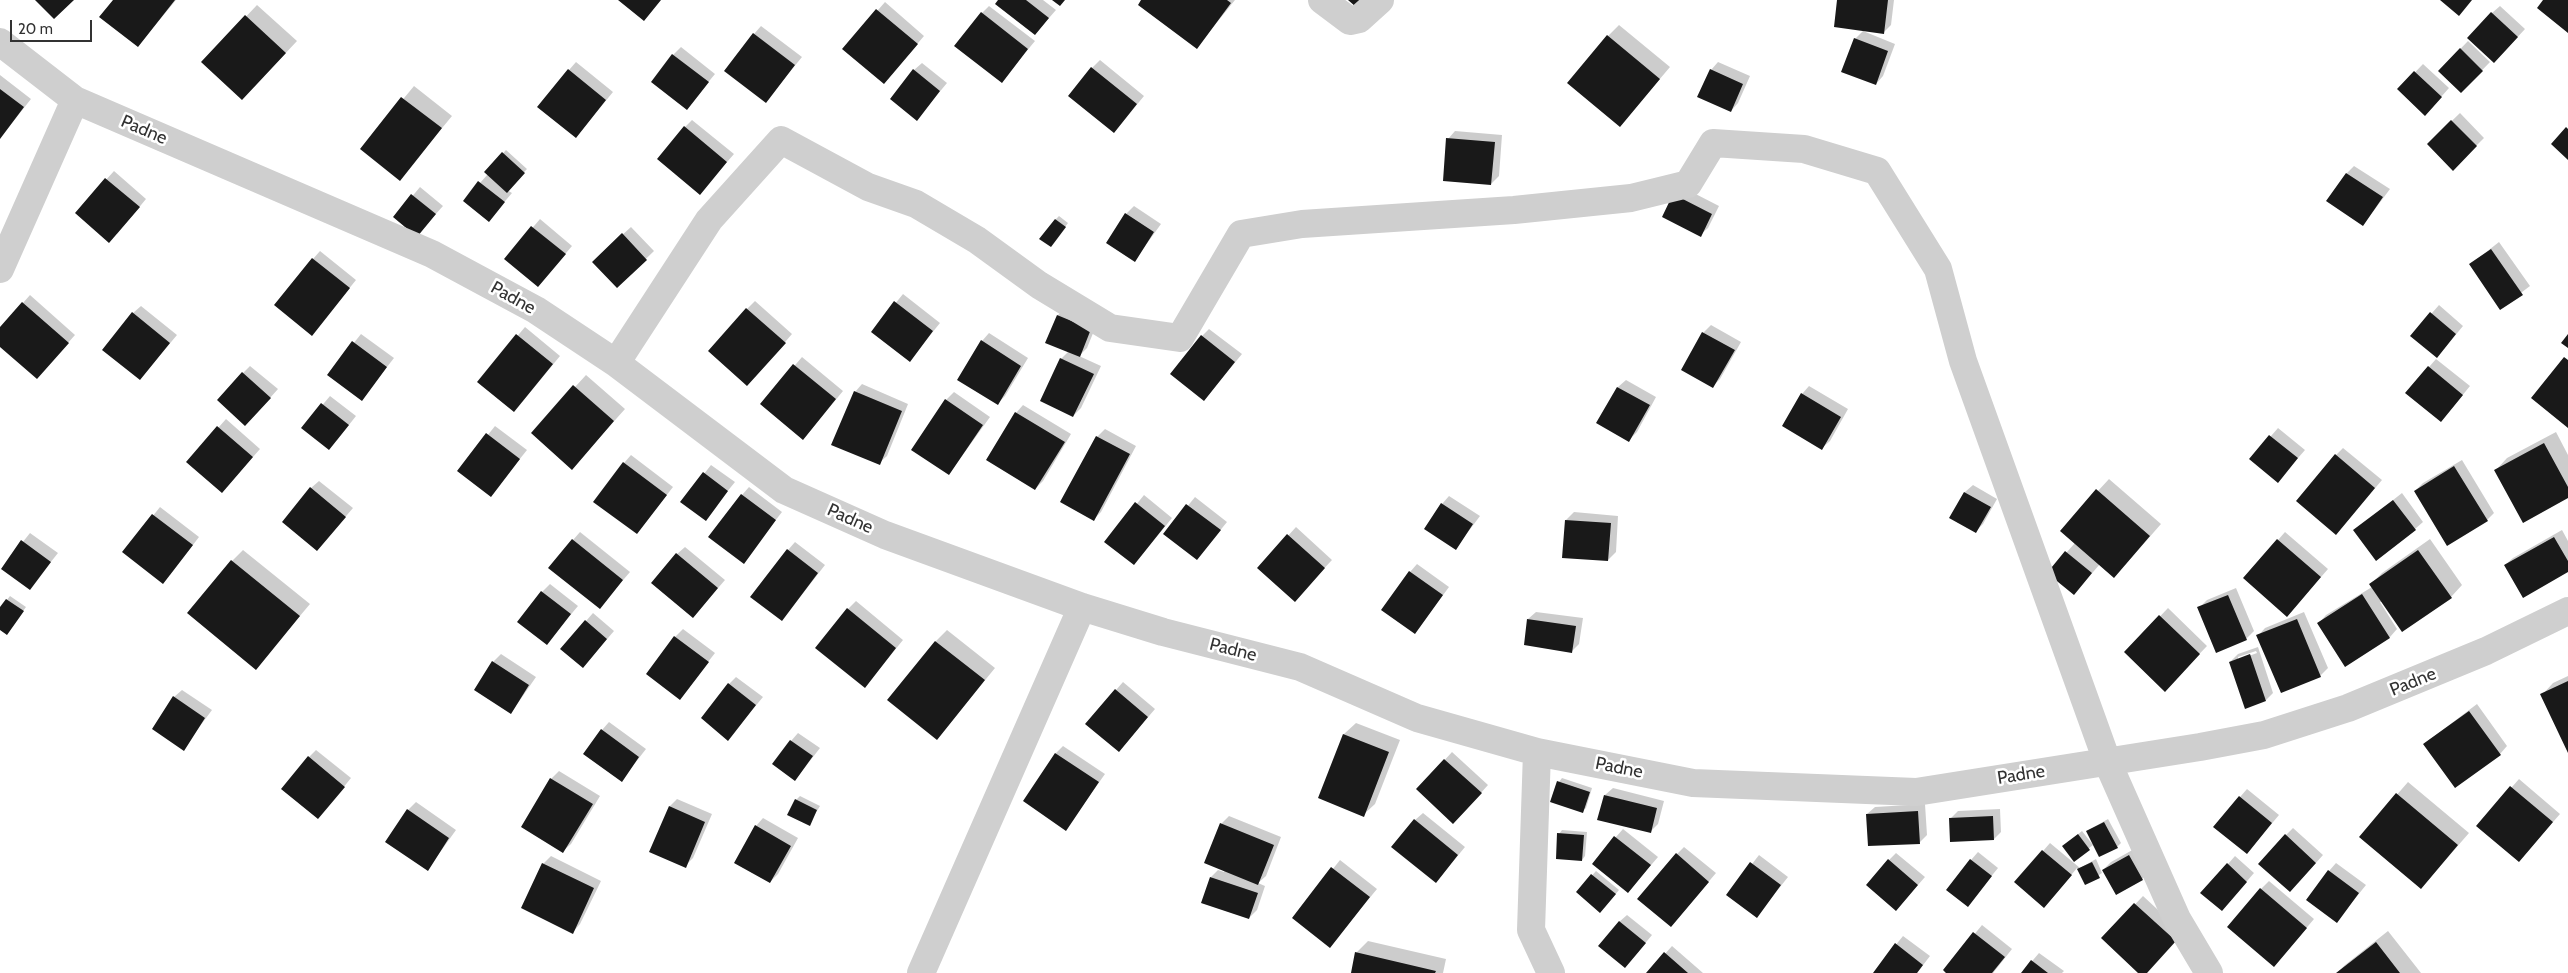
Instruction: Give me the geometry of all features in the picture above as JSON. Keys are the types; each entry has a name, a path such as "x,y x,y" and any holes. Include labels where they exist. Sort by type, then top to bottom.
{"street":[{"path":"1322,0 1350,21 1359,19 1380,0"},
{"name":"Padne","path":"0,42 75,100 432,254 536,310 616,363 784,490 885,535 1082,607 1163,632 1300,668 1417,718 1537,752 1693,783 1916,792 2264,735 2348,708 2486,652 2568,611"},
{"path":"0,269 75,100"},
{"path":"616,363 709,220 781,140 868,187 916,204 977,240 1039,285 1110,328 1180,338 1241,234 1302,224 1514,210 1632,198 1688,184 1713,143 1804,150 1877,171 1938,269 1963,362 2107,761 2177,918 2209,973"},
{"path":"921,973 1082,607"},
{"path":"1537,752 1531,930 1551,973"}],"building":[{"path":"35,0 74,0 54,19"},
{"path":"113,0 175,0 138,47 99,17"},
{"path":"618,0 661,0 644,21"},
{"path":"998,0 1026,0 1049,18 1035,35 995,4"},
{"path":"1052,0 1065,0 1060,6"},
{"path":"1141,0 1227,0 1231,3 1197,49 1138,5"},
{"path":"1348,0 1362,0 1356,7"},
{"path":"1837,0 1888,0 1884,34 1834,27"},
{"path":"2440,0 2472,0 2459,16"},
{"path":"2543,0 2568,0 2568,33 2537,8"},
{"path":"876,9 918,44 884,84 842,49"},
{"path":"981,12 1028,49 1002,83 954,46"},
{"path":"2491,12 2518,37 2494,63 2467,38"},
{"path":"245,15 286,53 242,100 201,62"},
{"path":"753,33 795,65 766,103 724,71"},
{"path":"1607,35 1660,79 1620,127 1567,83"},
{"path":"1854,38 1888,51 1876,85 1841,72"},
{"path":"2460,48 2483,71 2461,93 2438,71"},
{"path":"672,54 709,82 687,110 651,82"},
{"path":"1091,67 1137,104 1114,133 1068,96"},
{"path":"568,69 606,100 576,138 537,107"},
{"path":"913,69 940,91 917,121 890,99"},
{"path":"1710,69 1743,84 1731,112 1697,97"},
{"path":"2414,71 2442,97 2425,116 2397,89"},
{"path":"0,89 24,107 0,139"},
{"path":"401,97 442,128 400,181 360,149"},
{"path":"2451,120 2477,146 2453,171 2427,144"},
{"path":"684,126 727,162 700,195 657,159"},
{"path":"2566,127 2568,129 2568,160 2551,144"},
{"path":"1446,138 1495,142 1491,185 1443,181"},
{"path":"502,152 525,173 507,193 484,172"},
{"path":"2346,173 2383,197 2363,226 2326,201"},
{"path":"105,178 140,207 109,243 75,213"},
{"path":"478,181 505,202 489,222 463,201"},
{"path":"411,194 436,214 417,237 393,217"},
{"path":"1673,194 1712,214 1701,237 1662,217"},
{"path":"1125,213 1154,232 1135,262 1106,243"},
{"path":"1055,219 1066,227 1051,247 1039,239"},
{"path":"531,226 566,254 538,287 504,259"},
{"path":"622,233 647,260 617,288 592,262"},
{"path":"2491,249 2523,295 2500,310 2469,264"},
{"path":"312,258 350,288 312,336 274,305"},
{"path":"894,301 933,331 910,362 871,332"},
{"path":"22,302 69,343 37,379 0,347 0,327"},
{"path":"746,308 786,343 747,386 708,351"},
{"path":"132,312 170,343 140,380 102,350"},
{"path":"2430,312 2456,334 2437,358 2410,336"},
{"path":"1057,315 1091,329 1080,357 1045,343"},
{"path":"1702,332 1735,350 1713,388 1681,370"},
{"path":"516,334 553,364 514,412 477,382"},
{"path":"2568,334 2568,348 2561,343"},
{"path":"1201,335 1235,362 1204,401 1170,374"},
{"path":"981,340 1021,366 998,405 957,380"},
{"path":"352,341 387,367 362,401 327,375"},
{"path":"2564,357 2568,360 2568,428 2531,398"},
{"path":"1060,358 1094,374 1073,417 1040,401"},
{"path":"793,364 836,399 803,440 760,404"},
{"path":"2428,366 2463,395 2441,422 2405,393"},
{"path":"242,372 271,398 245,426 217,400"},
{"path":"573,385 614,421 572,470 531,433"},
{"path":"1617,387 1650,405 1629,442 1596,423"},
{"path":"854,391 902,411 880,465 831,445"},
{"path":"1801,393 1841,417 1822,450 1782,426"},
{"path":"945,399 983,425 949,475 911,450"},
{"path":"321,403 349,425 329,450 301,428"},
{"path":"1015,412 1065,442 1035,490 986,460"},
{"path":"217,426 253,457 222,493 186,462"},
{"path":"486,433 520,459 491,497 457,471"},
{"path":"2269,435 2298,458 2278,483 2249,459"},
{"path":"1096,436 1130,454 1094,521 1060,502"},
{"path":"2544,443 2568,487 2568,498 2523,523 2494,470"},
{"path":"2335,454 2375,488 2336,535 2296,501"},
{"path":"623,462 667,495 637,534 593,502"},
{"path":"2454,466 2488,521 2447,546 2414,491"},
{"path":"703,472 728,491 706,521 680,502"},
{"path":"310,487 346,517 317,551 282,522"},
{"path":"2096,489 2150,536 2114,578 2060,531"},
{"path":"1964,492 1991,507 1976,533 1949,518"},
{"path":"741,494 776,520 744,564 708,537"},
{"path":"2393,500 2416,530 2376,561 2353,530"},
{"path":"1135,502 1165,526 1134,565 1104,542"},
{"path":"1441,503 1473,524 1456,550 1424,529"},
{"path":"1186,504 1221,530 1197,560 1163,534"},
{"path":"152,514 193,545 163,584 122,552"},
{"path":"1565,520 1611,523 1608,561 1562,558"},
{"path":"1287,534 1325,568 1295,602 1257,568"},
{"path":"2554,537 2568,561 2568,572 2523,598 2504,565"},
{"path":"572,539 623,580 600,609 548,568"},
{"path":"2277,539 2321,577 2287,617 2243,578"},
{"path":"21,540 51,562 30,590 1,569"},
{"path":"787,549 818,573 782,621 750,597"},
{"path":"2418,550 2452,598 2402,632 2369,584"},
{"path":"2065,551 2092,573 2074,595 2047,573"},
{"path":"676,553 718,588 693,618 651,583"},
{"path":"231,560 300,616 256,670 187,613"},
{"path":"1409,571 1443,595 1415,634 1381,610"},
{"path":"541,591 571,614 547,645 517,622"},
{"path":"2362,594 2390,638 2345,667 2317,623"},
{"path":"2228,595 2247,640 2216,653 2197,607"},
{"path":"6,599 24,611 7,635 0,630 0,607"},
{"path":"847,608 896,648 865,688 815,648"},
{"path":"2159,615 2200,654 2165,692 2124,652"},
{"path":"1527,619 1576,626 1572,653 1524,645"},
{"path":"2297,619 2321,677 2281,693 2256,635"},
{"path":"585,620 607,639 583,668 560,649"},
{"path":"674,636 709,662 680,700 646,674"},
{"path":"935,641 985,680 937,740 887,700"},
{"path":"2250,654 2266,701 2245,709 2229,662"},
{"path":"492,661 529,685 511,714 474,690"},
{"path":"2568,681 2568,753 2540,694"},
{"path":"728,683 756,705 728,741 701,718"},
{"path":"1115,689 1148,717 1119,752 1085,724"},
{"path":"173,696 205,718 184,751 152,729"},
{"path":"2469,711 2501,755 2455,788 2423,744"},
{"path":"601,729 639,757 622,782 583,754"},
{"path":"1343,734 1389,752 1364,817 1318,798"},
{"path":"790,740 813,756 795,781 772,764"},
{"path":"1055,753 1099,782 1066,831 1023,801"},
{"path":"308,756 345,787 318,819 281,789"},
{"path":"1444,759 1482,793 1453,824 1416,789"},
{"path":"550,778 593,804 563,853 521,827"},
{"path":"1557,781 1590,792 1583,813 1550,802"},
{"path":"2510,786 2553,822 2519,862 2476,826"},
{"path":"2396,793 2458,845 2421,889 2359,837"},
{"path":"1604,795 1657,808 1651,833 1597,820"},
{"path":"2239,796 2272,823 2247,854 2213,827"},
{"path":"795,799 817,810 810,826 787,815"},
{"path":"669,806 705,822 686,868 649,852"},
{"path":"407,809 449,838 428,871 385,842"},
{"path":"1918,811 1920,844 1868,846 1866,814"},
{"path":"1993,816 1994,840 1950,842 1949,818"},
{"path":"1414,819 1458,855 1436,883 1391,847"},
{"path":"2104,822 2118,848 2099,857 2086,831"},
{"path":"1220,823 1274,845 1258,885 1204,863"},
{"path":"755,825 791,846 770,883 734,863"},
{"path":"1557,833 1584,835 1582,861 1556,859"},
{"path":"2078,834 2090,850 2074,862 2062,846"},
{"path":"2285,834 2316,863 2290,892 2258,864"},
{"path":"1614,836 1651,865 1628,893 1592,864"},
{"path":"2042,850 2072,875 2044,908 2014,882"},
{"path":"1676,853 1709,882 1671,927 1637,899"},
{"path":"2129,855 2143,880 2116,895 2102,870"},
{"path":"1888,859 1918,885 1896,911 1866,885"},
{"path":"1970,859 1992,876 1968,907 1946,890"},
{"path":"1750,862 1781,885 1757,918 1726,895"},
{"path":"2092,862 2100,878 2085,885 2077,869"},
{"path":"542,863 594,888 573,934 521,908"},
{"path":"2227,863 2247,882 2222,911 2200,893"},
{"path":"1331,867 1370,897 1330,948 1292,918"},
{"path":"2328,870 2359,893 2337,923 2306,900"},
{"path":"1591,874 1616,894 1600,913 1576,892"},
{"path":"1210,877 1258,893 1249,919 1201,903"},
{"path":"2260,888 2307,928 2274,967 2227,927"},
{"path":"2134,903 2176,941 2147,973 2138,973 2101,938"},
{"path":"1619,921 1646,943 1625,968 1598,946"},
{"path":"1973,932 2005,957 1992,973 1946,973 1943,970"},
{"path":"2376,942 2400,973 2336,973"},
{"path":"1895,943 1923,965 1917,973 1873,973"},
{"path":"1355,952 1436,971 1435,973 1351,973"},
{"path":"1664,952 1688,973 1646,973"},
{"path":"2031,960 2048,973 2021,973"}]}
